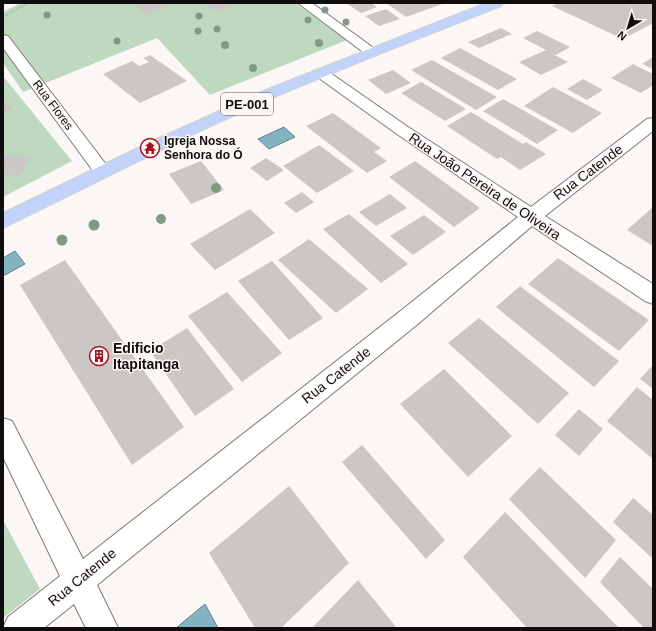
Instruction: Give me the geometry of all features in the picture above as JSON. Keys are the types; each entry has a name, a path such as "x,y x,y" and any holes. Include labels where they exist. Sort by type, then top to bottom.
{"main road":[{"name":"PE-001","path":"3,221 102,171 243,106 372,52 497,3"}],"street":[{"path":"304,3 372,52"},
{"name":"Rua Flores","path":"3,39 102,171"},
{"name":"Rua João Pereira de Oliveira","path":"321,73 388,121 530,217 653,295"},
{"name":"Rua Catende","path":"18,628 411,316 530,217 653,123"},
{"path":"3,430 102,628"}],"path":[{"path":"3,17 28,3"}],"green space":[{"path":"21,3 295,3 347,40 210,95 157,38 23,92 3,63 3,12"},
{"path":"3,76 72,161 3,197"},
{"path":"3,520 40,589 3,618"}],"water":[{"path":"284,127 295,137 269,149 258,139"},
{"path":"15,251 25,264 3,276 3,258"},
{"path":"205,604 218,628 176,628"}],"building":[{"path":"133,3 164,3 169,6 146,14"},
{"path":"209,3 238,3 219,12 204,5"},
{"path":"346,3 371,3 377,7 361,13"},
{"path":"386,3 445,3 406,17"},
{"path":"559,3 647,3 653,5 653,23 623,39 552,6"},
{"path":"386,9 400,19 379,26 365,16"},
{"path":"501,28 512,34 479,48 468,42"},
{"path":"537,31 570,47 556,55 551,53 568,62 541,75 519,62 546,50 523,38"},
{"path":"460,48 517,79 498,90 441,58"},
{"path":"150,55 187,81 140,103 103,74 132,61 139,66 149,62 143,58"},
{"path":"653,57 653,69 642,64"},
{"path":"432,60 497,97 476,110 411,70"},
{"path":"633,64 653,74 653,85 641,93 611,78"},
{"path":"393,70 411,83 386,94 368,80"},
{"path":"583,79 603,90 587,100 567,89"},
{"path":"421,82 466,109 445,121 401,93"},
{"path":"553,87 602,113 573,133 524,106"},
{"path":"503,99 558,130 537,144 483,111"},
{"path":"7,103 12,109 3,113 3,105"},
{"path":"471,112 523,144 526,142 546,154 520,170 501,157 497,159 447,126"},
{"path":"333,113 381,148 374,152 387,161 367,173 306,126"},
{"path":"319,145 354,171 317,193 283,166"},
{"path":"3,155 33,156 19,176 3,175"},
{"path":"266,158 284,170 267,181 250,168"},
{"path":"201,161 224,190 191,204 169,174"},
{"path":"415,161 480,208 454,227 389,177"},
{"path":"302,192 314,202 296,213 284,203"},
{"path":"390,194 407,208 376,226 359,212"},
{"path":"653,207 653,246 627,230"},
{"path":"250,209 275,233 215,270 190,244"},
{"path":"349,214 408,264 381,283 323,229"},
{"path":"424,215 446,232 413,255 390,236"},
{"path":"309,239 368,289 336,313 278,260"},
{"path":"558,258 649,320 619,351 528,284"},
{"name":"Edificio Itapitanga","path":"65,260 184,427 132,465 20,285"},
{"path":"272,261 323,318 289,340 238,281"},
{"path":"520,286 619,361 594,387 496,307"},
{"path":"227,292 282,353 242,382 188,316"},
{"path":"479,318 569,393 538,424 448,343"},
{"path":"187,328 234,389 195,416 150,351"},
{"path":"653,365 653,389 640,379"},
{"path":"444,369 512,436 468,477 400,404"},
{"path":"637,387 653,400 653,459 607,421"},
{"path":"579,409 603,429 579,456 555,435"},
{"path":"362,445 445,540 426,559 342,462"},
{"path":"540,467 616,540 585,578 509,499"},
{"path":"289,486 349,563 281,628 255,628 209,553"},
{"path":"633,498 653,515 653,559 613,522"},
{"path":"505,512 619,628 527,628 463,557"},
{"path":"620,557 653,589 653,628 644,628 600,582"},
{"path":"358,580 397,628 312,628"}],"place":[{"name":"Igreja Nossa Senhora do Ó","path":"150,148"},
{"name":"Edificio Itapitanga","path":"99,356"}]}
